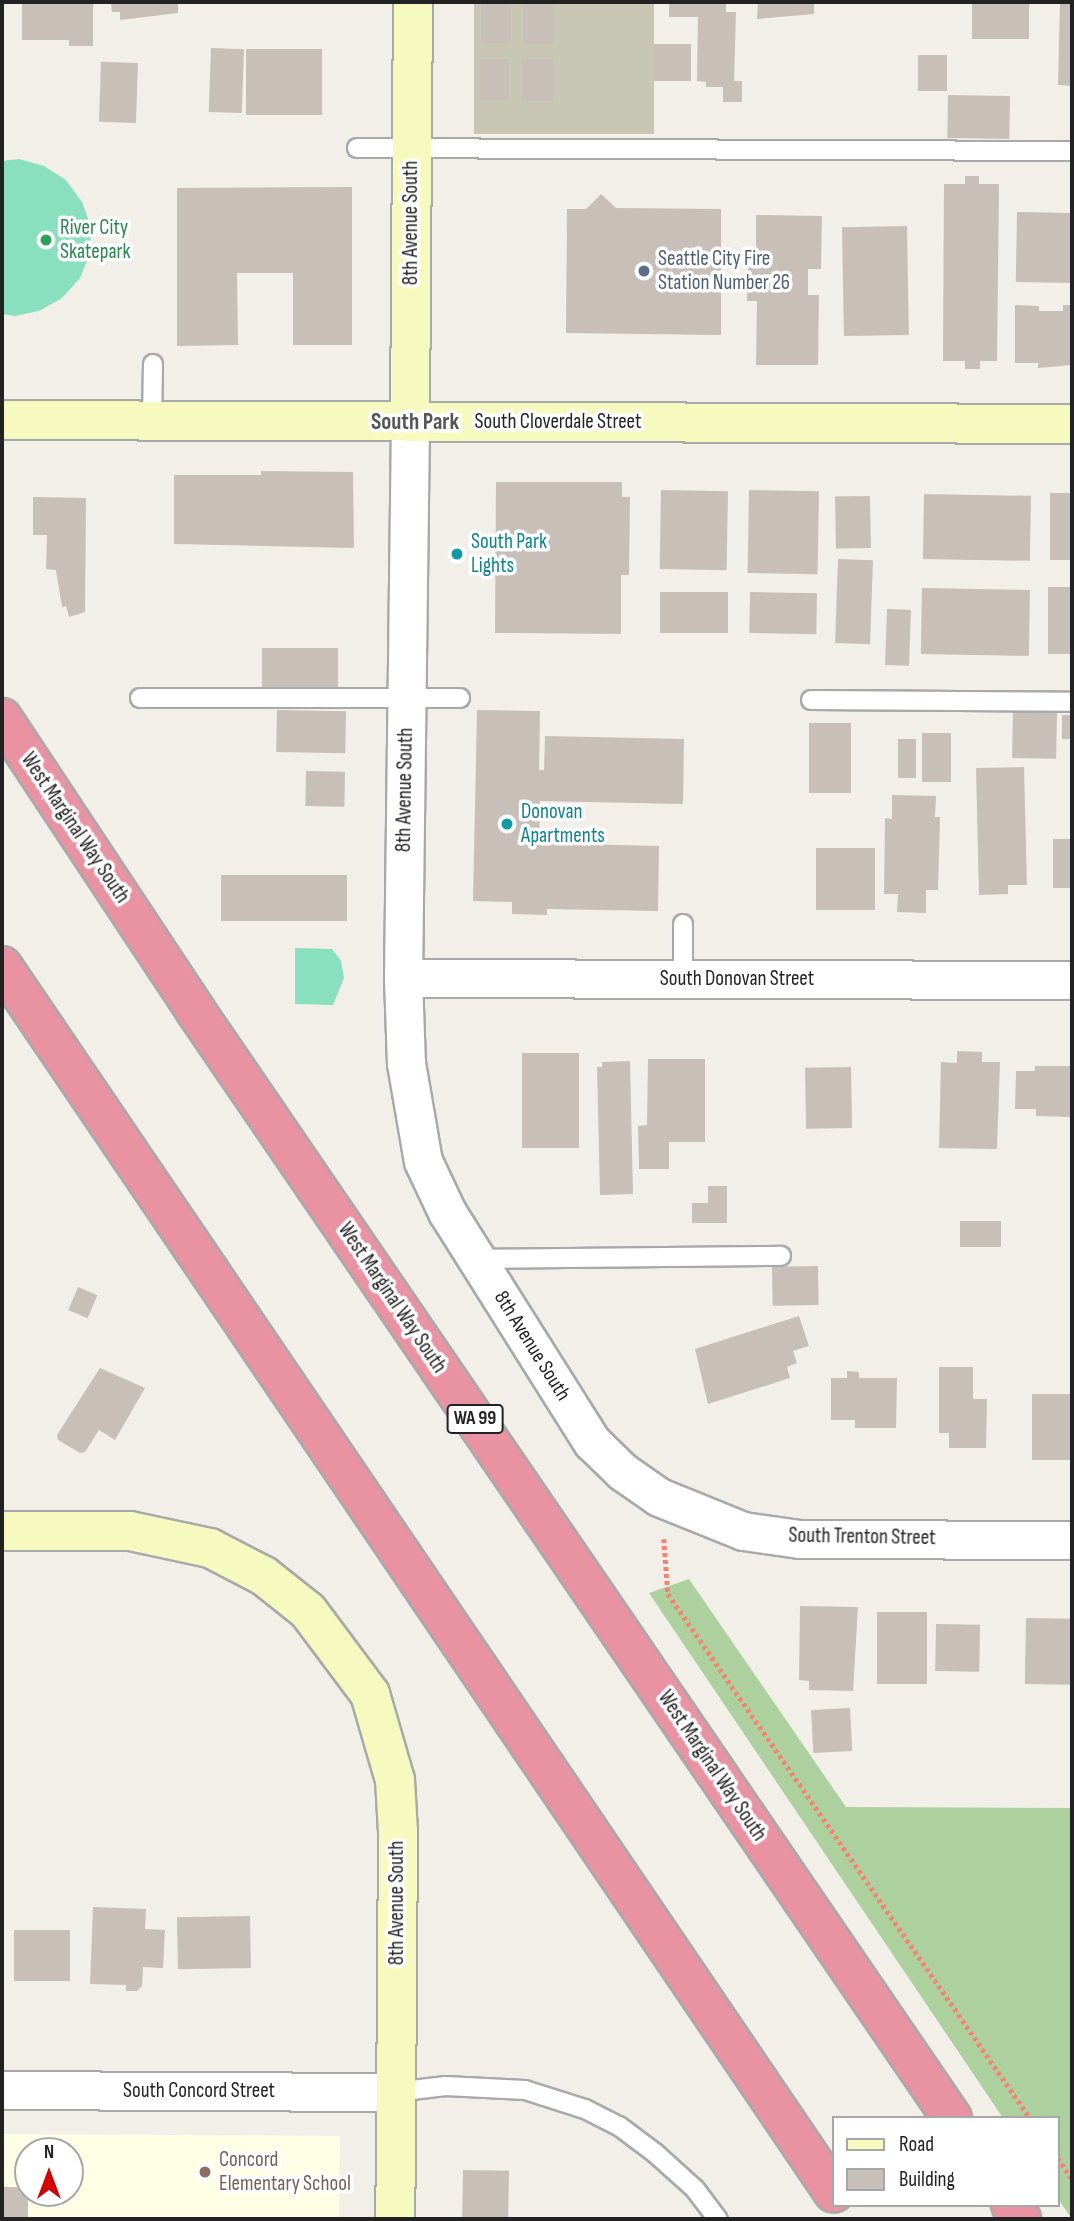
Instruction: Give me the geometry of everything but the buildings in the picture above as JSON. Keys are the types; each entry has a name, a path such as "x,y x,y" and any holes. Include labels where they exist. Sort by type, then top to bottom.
{"highway":[{"name":"West Marginal Way South","path":"2,718 195,1010 951,2116"},
{"path":"2,966 832,2190"}],"street":[{"name":"8th Avenue South","path":"413,2 402,978 406,1063 422,1161 477,1259 592,1442 623,1472 659,1497"},
{"name":"South Cloverdale Street","path":"2,420 1072,424"},
{"name":"South Donovan Street","path":"402,978 1072,980"},
{"name":"South Trenton Street","path":"659,1497 743,1531 799,1538 1072,1540"},
{"name":"8th Avenue South","path":"2,1531 130,1531 168,1536 210,1548 264,1576 308,1611 370,1694 395,1780 395,2219"},
{"name":"South Concord Street","path":"2,2090 396,2092"}],"lane":[{"path":"356,148 1072,151"},
{"path":"152,421 153,364"},
{"path":"140,698 460,698"},
{"path":"811,700 1072,702"},
{"path":"682,979 683,924"},
{"path":"477,1259 781,1256"},
{"path":"396,2092 446,2086 525,2090 585,2109 619,2126 655,2153 695,2189 718,2219"}],"path":[{"path":"664,1534 668,1594 1029,2116"},
{"path":"1060,2161 1072,2179"}],"shaded area":[{"path":"474,2 654,2 654,134 474,134"},
{"name":"Concord Elementary School","path":"2,2134 340,2136 339,2219 2,2219"}],"green space":[{"name":"River City Skatepark","path":"19,159 44,166 66,180 82,202 91,227 90,253 80,278 62,298 39,311 15,316 2,314 2,161"},
{"path":"295,948 332,949 341,961 344,978 333,1005 295,1004"},
{"path":"689,1579 846,1807 1072,1808 1072,2219 1060,2202 1060,2116 1002,2116 649,1593"}],"place":[{"name":"River City Skatepark","path":"46,240"},
{"name":"Seattle City Fire Station Number 26","path":"644,271"},
{"name":"South Park Lights","path":"457,554"},
{"name":"Donovan Apartments","path":"507,824"},
{"name":"Concord Elementary School","path":"205,2172"}],"district":[{"name":"South Park","path":"415,422"}]}
